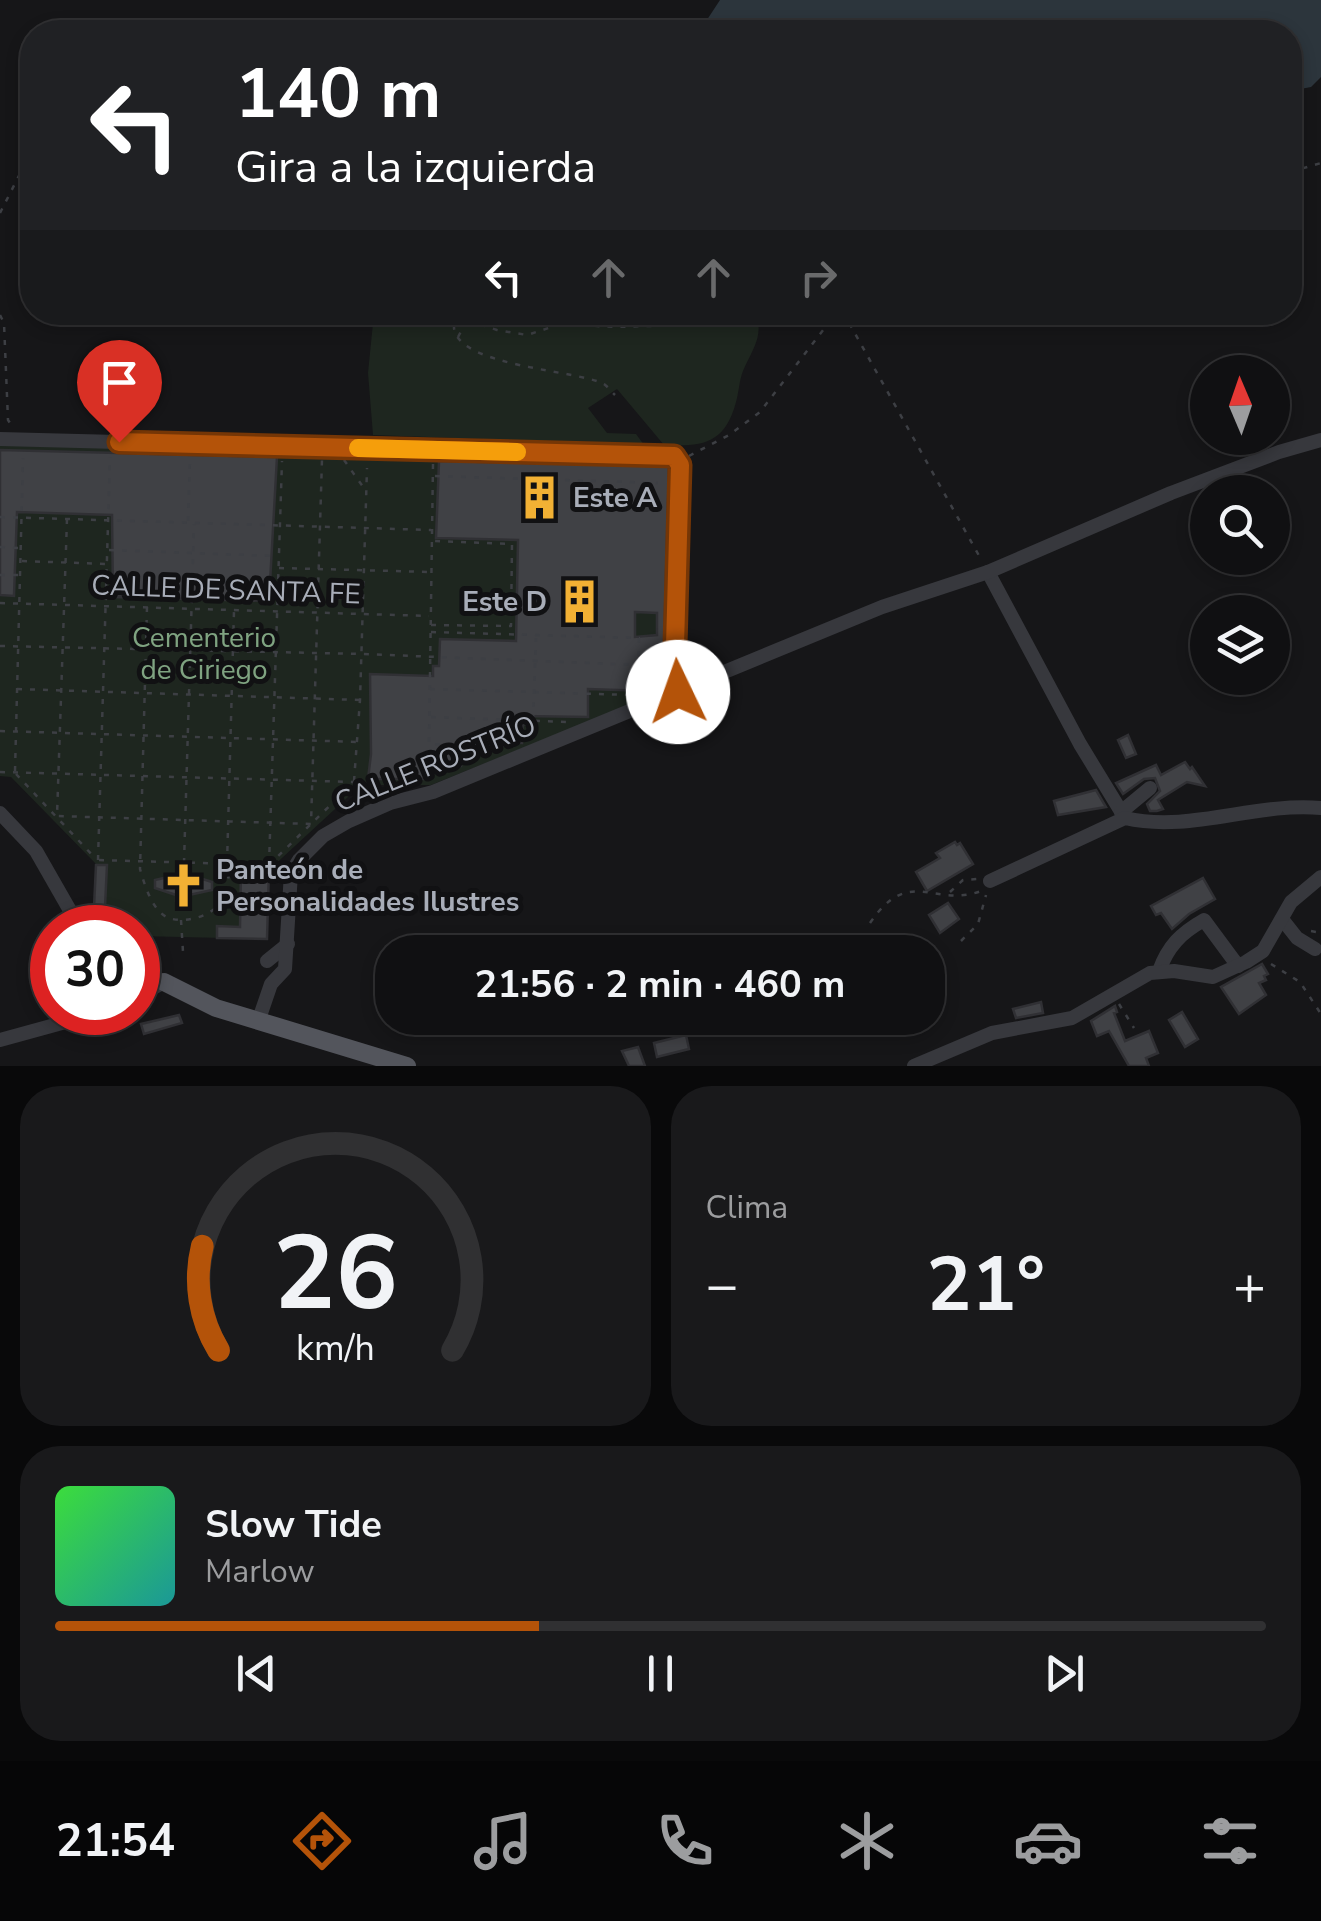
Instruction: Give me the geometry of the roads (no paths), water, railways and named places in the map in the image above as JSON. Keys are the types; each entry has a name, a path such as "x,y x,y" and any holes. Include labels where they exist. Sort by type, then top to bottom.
{"main road":[{"path":"164,982 216,1008 408,1066"}],"street":[{"path":"0,440 674,456 680,465 674,682 678,692"},
{"path":"1321,440 1170,493 988,572 1080,744 1123,815 1162,823 1298,806 1321,808"},
{"name":"CALLE ROSTRÍO","path":"259,1020 271,984 285,969 291,873 323,836 390,804 433,792 867,613 988,572"},
{"path":"990,881 1123,815 1150,788"},
{"path":"0,813 36,851 67,905"},
{"path":"914,1066 992,1033 1072,1018 1138,978 1159,971 1213,977 1238,966 1262,952 1291,902 1321,877"},
{"path":"1282,919 1297,938 1315,949"},
{"path":"1159,971 1170,946 1204,920 1238,966"},
{"path":"267,961 288,944"},
{"path":"160,980 164,982"},
{"path":"160,984 164,982"},
{"path":"0,1040 30,1032"}],"place":[{"name":"Este A","path":"540,497"},
{"name":"Este D","path":"580,601"},
{"name":"Panteón de Personalidades Ilustres","path":"183,885"}],"park label":[{"name":"Cementerio de Ciriego","path":"204,653"}]}
